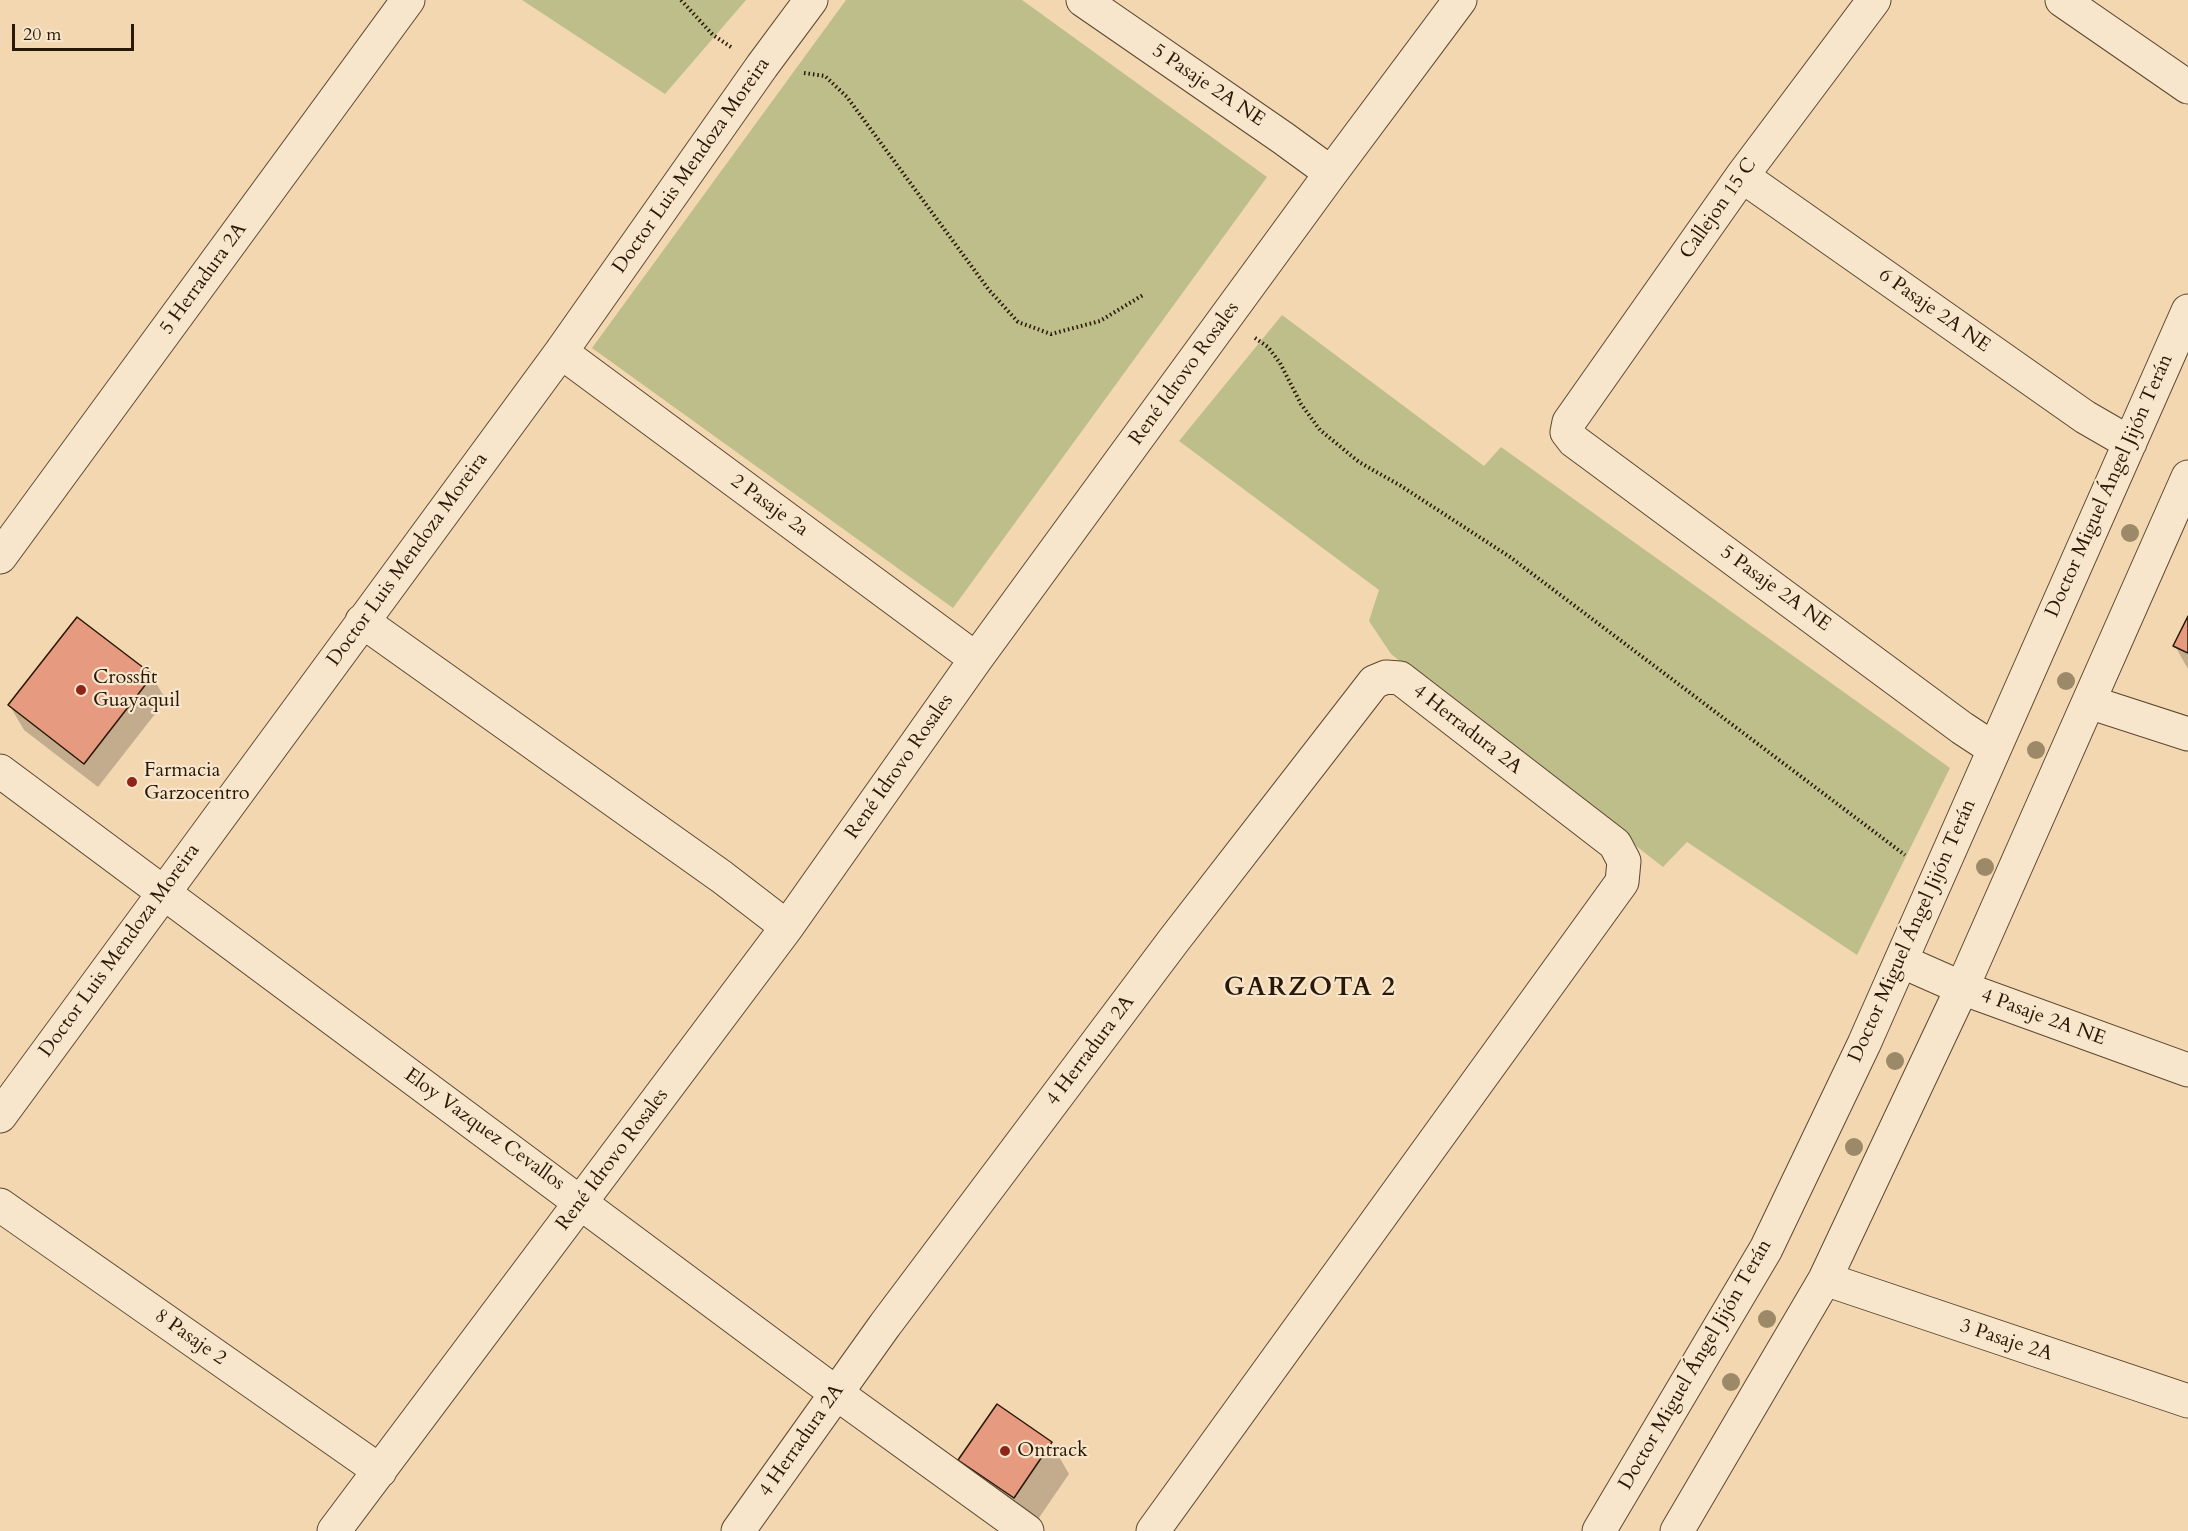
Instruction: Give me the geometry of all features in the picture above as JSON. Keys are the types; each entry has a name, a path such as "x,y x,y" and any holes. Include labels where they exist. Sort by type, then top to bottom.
{"street":[{"name":"5 Herradura 2A","path":"0,557 408,0"},
{"name":"Doctor Luis Mendoza Moreira","path":"0,1116 561,352 811,0"},
{"name":"5 Pasaje 2A NE","path":"1083,0 1331,173"},
{"name":"René Idrovo Rosales","path":"334,1531 787,927 976,659 1460,0"},
{"name":"Callejon 15 C","path":"1569,422 1742,176 1874,0"},
{"path":"2062,0 2188,87"},
{"name":"6 Pasaje 2A NE","path":"1742,176 2085,417 2130,443"},
{"name":"Doctor Miguel Ángel Jijón Terán","path":"1599,1531 1766,1249 1864,1044 2188,310"},
{"name":"2 Pasaje 2a","path":"561,352 976,659"},
{"name":"5 Pasaje 2A NE","path":"1569,422 1567,432 1574,441 1962,728 1994,749"},
{"path":"1677,1531 1825,1279 1962,988 2188,477"},
{"path":"362,621 722,877 787,927"},
{"name":"4 Herradura 2A","path":"738,1531 836,1393 1167,950 1374,682 1386,677 1400,678 1615,843 1624,861 1622,882 1153,1531"},
{"path":"2089,702 2188,734"},
{"name":"Eloy Vazquez Cevallos","path":"0,771 836,1393 1027,1531"},
{"name":"4 Pasaje 2A NE","path":"1901,961 1962,988 2188,1070"},
{"name":"8 Pasaje 2","path":"0,1205 380,1471"},
{"name":"3 Pasaje 2A","path":"1825,1279 2188,1401"}],"path":[{"path":"681,0 712,35 762,66 825,76 847,97 970,265 1018,322 1051,334 1100,321 1143,295"},
{"path":"1247,333 1268,347 1280,363 1300,404 1320,430 1359,462 1401,486 1509,557 1937,879"}],"green space":[{"path":"522,0 746,0 665,94"},
{"path":"846,0 1022,0 1267,177 953,608 592,348"},
{"path":"1282,315 1484,466 1501,447 1950,768 1857,955 1687,842 1663,867 1391,654 1369,621 1379,590 1179,441"}],"building":[{"path":"2188,616 2188,653 2173,646"},
{"name":"Crossfit Guayaquil","path":"77,617 153,675 84,764 8,705"},
{"name":"Ontrack","path":"997,1404 1052,1442 1014,1498 958,1460"}],"place":[{"name":"Crossfit Guayaquil","path":"81,690"},
{"name":"Farmacia Garzocentro","path":"132,782"},
{"name":"Ontrack","path":"1005,1451"}],"district":[{"name":"GARZOTA 2","path":"1310,989"}]}
